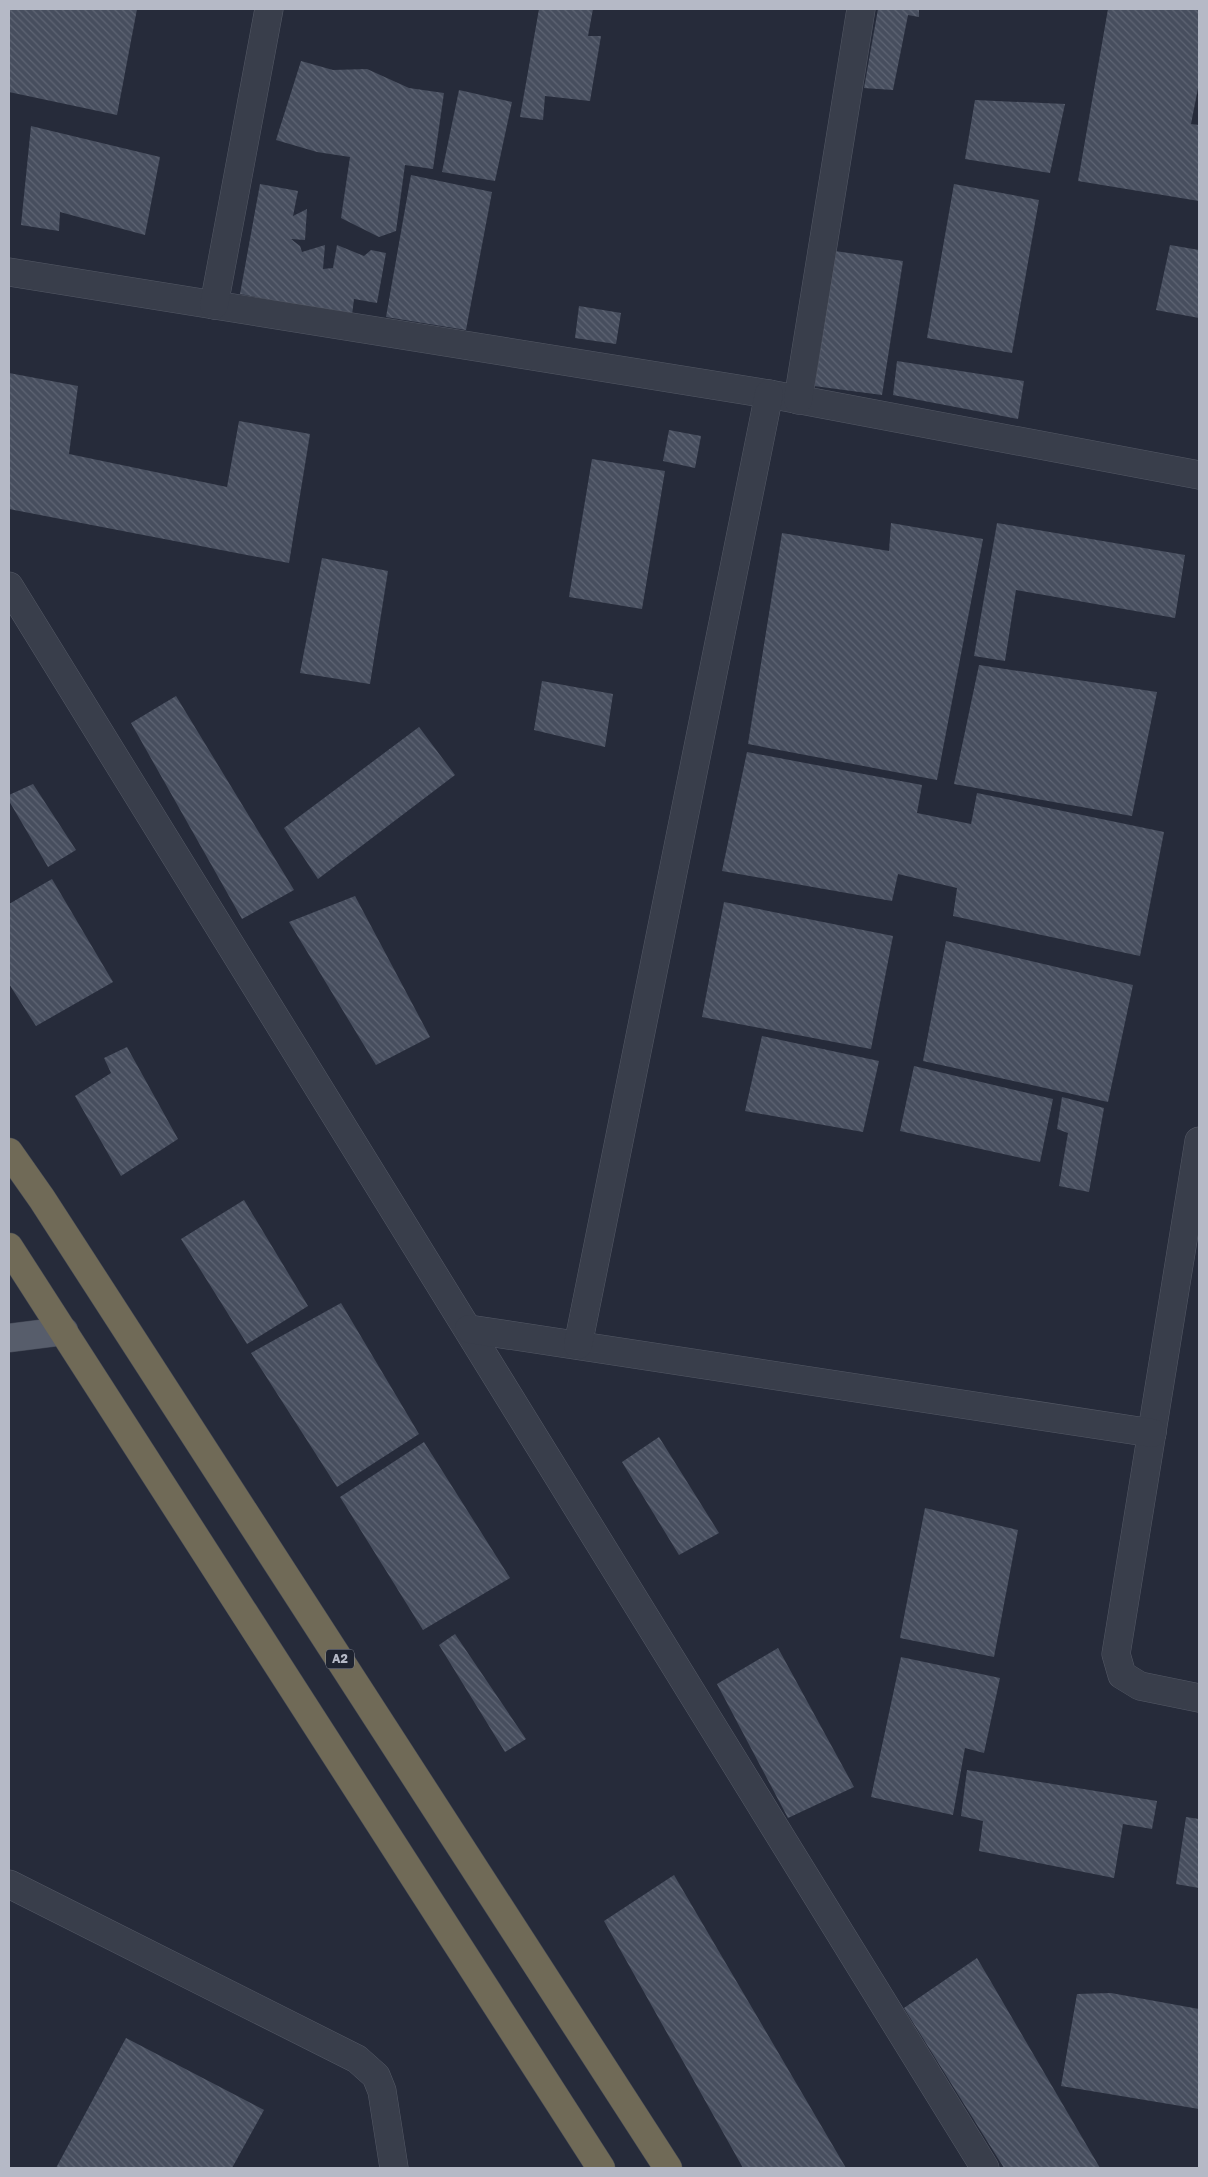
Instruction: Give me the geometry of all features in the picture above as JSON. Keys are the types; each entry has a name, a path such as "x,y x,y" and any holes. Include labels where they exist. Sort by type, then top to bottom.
{"highway":[{"name":"A2","path":"9,1152 53,1215 668,2168"},
{"path":"9,1247 601,2168"}],"main road":[{"path":"9,1338 64,1331"}],"street":[{"path":"214,305 269,9"},
{"path":"798,400 862,9"},
{"path":"9,272 769,394 1199,475"},
{"path":"578,1345 769,394"},
{"path":"9,586 469,1328 985,2168"},
{"path":"1199,1144 1116,1654 1122,1675 1140,1686 1199,1698"},
{"path":"469,1328 1152,1433"},
{"path":"9,1884 357,2059 376,2076 382,2092 394,2168"}],"building":[{"path":"9,9 137,9 117,115 9,92"},
{"path":"539,9 593,9 588,36 601,36 590,101 545,96 543,120 520,117"},
{"path":"878,9 919,9 919,17 908,15 893,90 864,88"},
{"path":"1108,9 1199,9 1199,83 1191,124 1199,125 1199,201 1078,181"},
{"path":"301,61 333,70 367,69 409,88 444,93 433,169 405,165 396,231 379,237 341,218 350,157 317,152 276,140"},
{"path":"459,90 512,102 495,181 442,172"},
{"path":"975,100 1065,104 1050,173 965,159"},
{"path":"31,126 160,157 145,235 60,212 59,231 21,225"},
{"path":"411,175 492,192 466,330 386,317"},
{"path":"260,184 298,191 293,216 307,209 305,240 291,239 300,246 302,252 325,245 323,269 333,268 337,245 364,256 371,250 386,253 377,303 354,299 352,315 240,294"},
{"path":"954,184 1039,200 1012,353 927,338"},
{"path":"1170,245 1199,250 1199,318 1156,310"},
{"path":"835,251 903,261 882,395 814,386"},
{"path":"579,306 621,313 616,344 575,338"},
{"path":"897,361 1024,381 1018,419 893,395"},
{"path":"9,373 78,386 69,454 227,487 239,421 310,434 289,563 9,509"},
{"path":"669,430 701,436 695,468 663,461"},
{"path":"592,459 665,471 642,609 569,597"},
{"path":"891,523 983,539 937,780 748,744 782,533 889,551"},
{"path":"997,523 1185,555 1175,618 1016,590 1005,661 974,656"},
{"path":"322,558 388,571 370,684 300,673"},
{"path":"979,665 1157,692 1132,816 954,784"},
{"path":"542,681 613,694 605,747 534,730"},
{"path":"176,696 294,890 242,919 131,723"},
{"path":"419,727 455,775 318,879 284,828"},
{"path":"747,752 922,785 917,813 971,824 977,793 1164,832 1140,956 953,916 957,888 898,874 892,901 722,871"},
{"path":"33,784 76,850 48,867 9,801 9,795"},
{"path":"52,879 113,982 36,1026 9,984 9,904"},
{"path":"355,896 430,1037 376,1065 289,922"},
{"path":"724,902 893,936 871,1049 702,1017"},
{"path":"946,941 1133,985 1108,1102 923,1061"},
{"path":"762,1036 879,1061 863,1132 745,1111"},
{"path":"127,1047 178,1139 121,1176 75,1096 111,1073 104,1058"},
{"path":"914,1066 1053,1099 1040,1162 900,1131"},
{"path":"1062,1097 1104,1108 1089,1192 1059,1186 1068,1133 1057,1129"},
{"path":"244,1200 308,1306 247,1344 181,1239"},
{"path":"341,1303 419,1434 337,1487 251,1353"},
{"path":"659,1437 719,1533 679,1555 622,1462"},
{"path":"424,1442 510,1578 423,1630 340,1497"},
{"path":"925,1508 1018,1530 994,1657 900,1638"},
{"path":"455,1634 526,1739 505,1752 439,1645"},
{"path":"778,1648 854,1787 788,1818 717,1684"},
{"path":"901,1657 1000,1678 984,1753 965,1748 953,1815 871,1797"},
{"path":"967,1770 1157,1801 1152,1829 1123,1824 1114,1878 979,1851 983,1821 961,1816"},
{"path":"1186,1817 1199,1819 1199,1888 1176,1884"},
{"path":"674,1875 846,2168 743,2168 604,1921"},
{"path":"977,1958 1100,2168 1004,2168 904,2008"},
{"path":"1111,1993 1199,2009 1199,2109 1061,2086 1077,1994"},
{"path":"126,2038 264,2110 232,2168 56,2168"}]}
